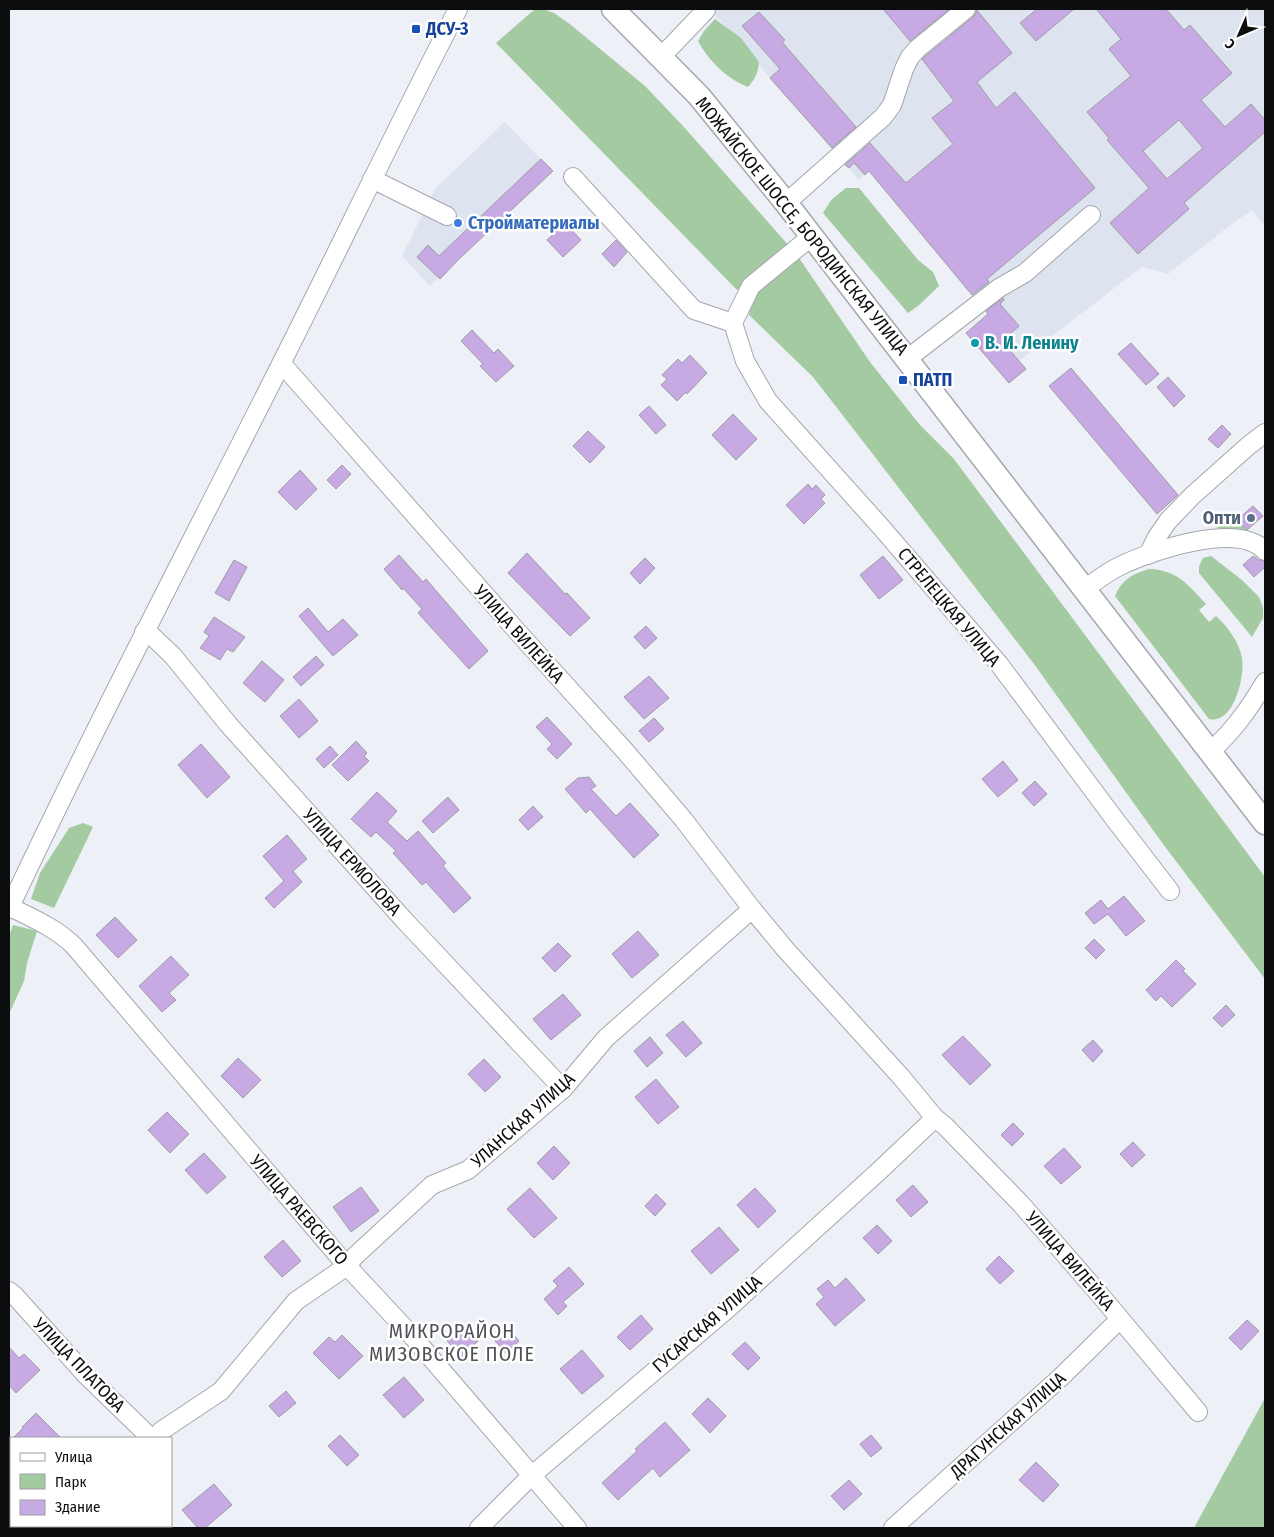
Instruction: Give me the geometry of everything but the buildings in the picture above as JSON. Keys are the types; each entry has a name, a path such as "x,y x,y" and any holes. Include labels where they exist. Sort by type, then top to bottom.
{"main road":[{"name":"МОЖАЙСКОЕ ШОССЕ, БОРОДИНСКАЯ УЛИЦА","path":"613,9 711,110 786,203 1260,816"}],"street":[{"path":"9,908 144,632 282,364 410,102 458,9"},
{"path":"786,203 882,117 892,104 910,57 917,49 966,9"},
{"path":"661,57 706,10"},
{"path":"573,177 694,310 732,323 751,286 812,236"},
{"path":"372,179 447,216"},
{"path":"908,359 999,288 1025,273 1091,215"},
{"name":"СТРЕЛЕЦКАЯ УЛИЦА","path":"732,323 744,362 768,401 881,527 999,664 1170,891"},
{"name":"УЛИЦА ВИЛЕЙКА","path":"282,364 625,751 682,819 752,909 935,1118 1021,1204 1198,1412"},
{"path":"1148,555 1168,521 1198,490 1265,433"},
{"path":"1085,589 1119,566 1184,543 1208,539 1238,539 1257,544 1265,551"},
{"name":"УЛИЦА ЕРМОЛОВА","path":"144,632 152,636 167,650 228,724 405,921 563,1089"},
{"path":"1211,751 1235,728 1250,708 1265,682"},
{"name":"УЛИЦА РАЕВСКОГО","path":"9,908 47,926 74,946 347,1266 413,1337 576,1528"},
{"name":"УЛАНСКАЯ УЛИЦА","path":"157,1437 161,1431 221,1391 296,1301 347,1266 432,1185 468,1170 563,1089 606,1038 752,909"},
{"name":"ГУСАРСКАЯ УЛИЦА","path":"479,1528 531,1476 724,1312 935,1118"},
{"name":"УЛИЦА ПЛАТОВА","path":"9,1291 86,1375 149,1437"},
{"name":"ДРАГУНСКАЯ УЛИЦА","path":"893,1528 1061,1377 1120,1319"}],"shaded area":[{"path":"710,9 1265,9 1265,227 1252,210 1168,274 1142,267 1019,361 1002,341 1019,325 1004,309 987,323 983,318 988,313 881,185 896,172 884,158 859,180"},
{"name":"Стройматериалы","path":"505,122 552,171 430,286 402,256 435,189"}],"green space":[{"path":"535,9 543,9 554,13 645,86 790,247 737,290 496,43"},
{"path":"715,19 741,38 759,62 756,76 748,87 740,84 719,68 698,41"},
{"path":"846,188 859,188 918,260 933,272 939,286 908,313 823,213 831,200"},
{"path":"799,258 870,362 920,425 954,459 1265,877 1265,979 1163,844 1034,664 813,377 749,315 752,297"},
{"path":"1229,514 1247,531 1236,533 1216,527"},
{"path":"1211,556 1242,580 1259,597 1263,608 1263,618 1252,637 1199,573 1199,566 1203,558"},
{"path":"1149,569 1168,572 1182,580 1206,604 1199,610 1209,622 1216,616 1236,641 1242,658 1242,676 1236,698 1231,707 1225,715 1218,719 1209,719 1115,596 1124,581"},
{"path":"83,823 93,827 54,908 31,899 40,873 69,828"},
{"path":"13,925 37,931 27,963 24,981 9,1014 9,936"},
{"path":"1265,1398 1265,1528 1194,1528"}],"place":[{"name":"ДСУ-3","path":"416,29"},
{"name":"Стройматериалы","path":"458,223"},
{"name":"В. И. Ленину","path":"975,343"},
{"name":"ПАТП","path":"903,380"},
{"name":"Опти","path":"1251,518"}],"district":[{"name":"МИКРОРАЙОН МИЗОВСКОЕ ПОЛЕ","path":"452,1342"}]}
